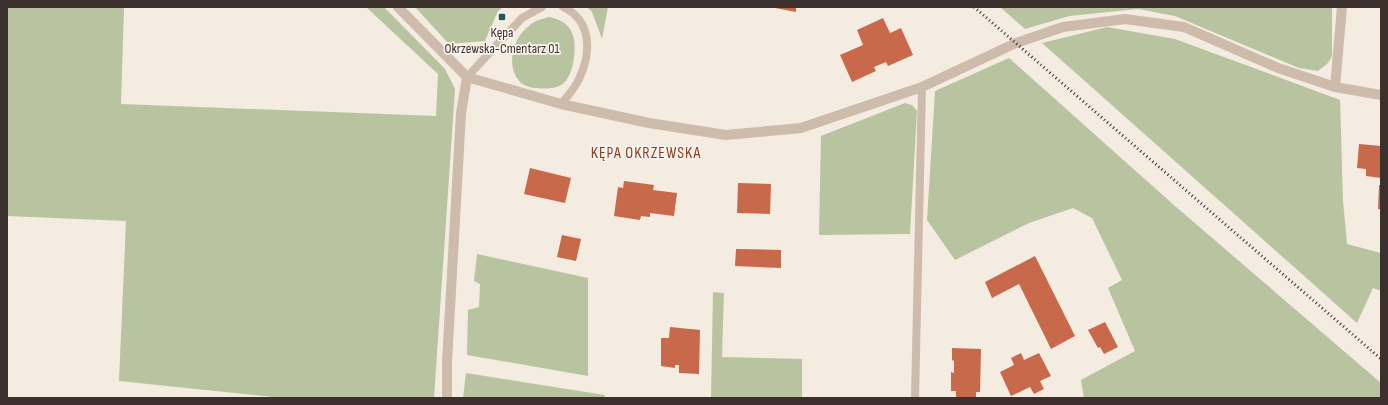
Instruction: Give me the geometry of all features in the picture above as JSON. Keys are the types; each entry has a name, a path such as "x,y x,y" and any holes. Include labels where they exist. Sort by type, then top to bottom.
{"street":[{"path":"398,7 467,77 561,104 649,123 726,135 800,128 922,87 1016,43 1063,27 1126,19 1184,27 1278,68 1335,87 1381,95"},
{"path":"1335,87 1342,7"},
{"path":"447,398 447,362 461,112 467,77"}],"lane":[{"path":"467,77 522,18 542,7"},
{"path":"561,104 579,81 587,59 588,36 581,21 570,10 563,7"},
{"path":"915,398 922,87"}],"green space":[{"path":"7,7 124,7 121,104 436,116 438,74 366,7 384,7 445,69 455,89 434,398 282,398 119,381 126,221 7,216"},
{"path":"415,7 503,7 498,11 485,41 449,44"},
{"path":"587,7 608,7 602,39 592,12"},
{"path":"1000,7 1332,7 1332,56 1328,63 1318,71 1299,68 1175,16 1138,9 1069,16 1025,29"},
{"path":"549,17 565,23 573,34 575,48 570,73 563,83 552,88 535,88 524,85 515,75 513,68 512,60 515,44 524,30 530,25"},
{"path":"1107,27 1175,39 1340,100 1343,201 1347,244 1381,253 1381,291 1373,288 1357,323 1042,43"},
{"path":"1009,58 1175,206 1381,383 1381,398 1084,398 1081,380 1135,351 1108,288 1122,280 1092,218 1073,208 1029,223 955,260 927,220 935,91"},
{"path":"905,103 912,105 917,111 910,234 819,235 821,136"},
{"path":"477,254 588,278 588,376 467,355 468,310 479,307 480,284 474,281"},
{"path":"713,292 724,293 722,357 802,359 802,398 711,398"},
{"path":"466,373 605,395 604,398 463,398"}],"building":[{"path":"770,7 796,7 796,12"},
{"path":"883,18 890,33 901,28 913,55 888,66 886,62 874,67 876,71 852,82 840,55 863,45 857,30"},
{"path":"1359,144 1381,146 1381,178 1366,176 1366,169 1357,168"},
{"path":"530,168 571,178 565,203 524,194"},
{"path":"624,181 654,185 653,190 677,193 674,216 650,213 650,217 641,216 640,220 614,216 618,187 623,188"},
{"path":"738,183 771,184 770,214 737,213"},
{"path":"1379,185 1381,185 1381,209 1378,209"},
{"path":"562,235 581,239 576,261 557,257"},
{"path":"736,249 781,250 781,268 735,266"},
{"path":"1035,256 1075,336 1051,349 1019,284 992,298 985,282"},
{"path":"1105,322 1118,347 1104,354 1100,347 1098,348 1088,330"},
{"path":"670,327 700,330 699,374 679,373 679,365 675,365 675,368 661,366 661,338 669,338"},
{"path":"952,348 981,349 980,392 976,392 976,398 956,398 956,391 951,391 951,372 954,373"},
{"path":"1021,353 1024,360 1039,353 1051,376 1040,381 1044,389 1034,394 1030,387 1011,396 1000,372 1014,365 1011,358"}],"railway":[{"path":"974,7 1381,359"}],"place":[{"name":"Kępa Okrzewska-Cmentarz 01","path":"502,17"}],"district":[{"name":"KĘPA OKRZEWSKA","path":"646,153"}]}
